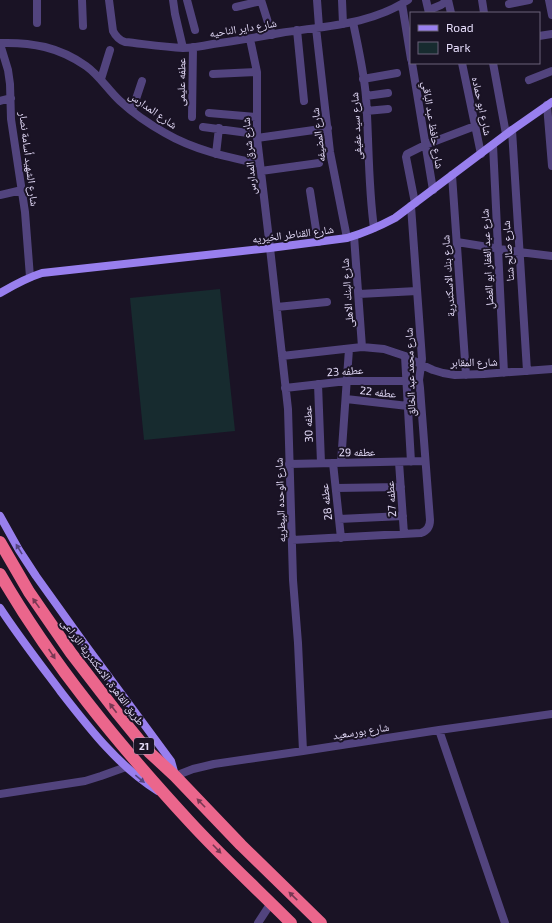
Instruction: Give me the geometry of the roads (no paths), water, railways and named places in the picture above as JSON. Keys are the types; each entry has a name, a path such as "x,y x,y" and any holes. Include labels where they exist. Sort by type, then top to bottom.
{"highway":[{"name":"طريق القاهرة, الاسكندرية الزراعى","path":"0,542 29,592 71,653 118,714 145,746 321,923"},
{"name":"21","path":"0,574 15,600 57,662 104,724 189,821 291,923"}],"main road":[{"name":"شارع القناطر الخيريه","path":"0,293 30,277 42,274 270,248 351,237 395,218 549,103"},
{"path":"0,516 19,550 36,576 171,761 175,776"},
{"path":"0,608 19,637 78,714 126,768 146,784 168,798"}],"street":[{"path":"37,0 37,23"},
{"path":"82,0 83,26"},
{"name":"شارع داير الناحيه","path":"109,0 114,31 118,38 125,42 183,48 250,39 297,30 353,22 370,18 405,2"},
{"path":"173,0 183,48"},
{"path":"187,0 195,30"},
{"name":"شارع المضيفه","path":"317,0 318,27 330,152 351,237"},
{"path":"342,0 343,24"},
{"path":"426,0 429,12 448,0 451,12"},
{"path":"482,0 484,12"},
{"path":"509,4 529,0"},
{"path":"549,0 552,15"},
{"path":"236,7 261,1 272,35"},
{"path":"405,2 410,50"},
{"name":"شارع سيد عفيفى","path":"353,22 366,96 370,191 374,228"},
{"path":"297,30 304,101"},
{"path":"540,36 552,34"},
{"name":"شارع شرق المدارس","path":"250,39 257,72 256,136 270,248"},
{"name":"شارع المدارس","path":"0,43 18,42 36,44 54,49 71,57 87,67 101,79 110,91 132,111 165,133 187,144 260,168"},
{"name":"شارع الشهيد أسامة نصار","path":"0,43 8,70 11,98 11,119 22,190 30,277"},
{"name":"عطفه عليمى","path":"192,117 193,47"},
{"path":"101,79 110,50"},
{"name":"شارع حافظ عبد الباقي","path":"412,64 433,190"},
{"name":"شارع ابو حماده","path":"462,64 481,154"},
{"name":"شارع صالح شتا","path":"494,64 509,132 527,371"},
{"path":"530,80 552,71"},
{"path":"212,74 257,72"},
{"path":"363,80 397,73"},
{"path":"132,111 142,81"},
{"path":"366,96 388,93"},
{"path":"0,101 11,98"},
{"path":"549,103 552,166"},
{"path":"366,111 388,109"},
{"path":"209,113 256,116"},
{"path":"425,145 475,126"},
{"path":"204,127 219,128 256,136 328,128"},
{"path":"216,154 219,128"},
{"name":"شارع محمد عبد الخالق","path":"404,534 425,532 430,525 420,388 422,348 417,291 413,204 406,157 409,152 425,145"},
{"name":"شارع عبد الغفار ابو الفضل","path":"493,145 504,373"},
{"path":"260,168 319,163"},
{"name":"شارع بنك الاسكندرية","path":"452,175 466,375"},
{"path":"0,195 22,190"},
{"path":"310,191 318,242"},
{"name":"شارع البنك الاهلى","path":"351,237 359,294 362,347"},
{"path":"457,242 552,256"},
{"name":"شارع الوحده البيطريه","path":"270,248 288,409 293,580 298,643 303,751"},
{"path":"359,294 417,291"},
{"path":"277,307 327,302"},
{"name":"شارع المقابر","path":"282,356 362,347 384,349 405,356 422,365 443,373 455,375 552,369"},
{"name":"عطفه 28","path":"341,538 336,488 337,463 346,399 349,349"},
{"path":"405,356 411,462"},
{"name":"عطفه 23","path":"286,388 347,381 407,381"},
{"name":"عطفه 30","path":"318,384 321,463"},
{"name":"عطفه 22","path":"346,399 408,406"},
{"name":"عطفه 29","path":"289,464 425,461"},
{"name":"عطفه 27","path":"399,462 404,534"},
{"path":"336,488 401,487"},
{"path":"339,519 403,516"},
{"path":"292,540 404,534"},
{"name":"شارع بورسعيد","path":"175,776 193,769 214,764 552,714"},
{"path":"439,730 505,923"},
{"path":"0,794 85,781 126,768"},
{"path":"258,923 271,903"}]}
